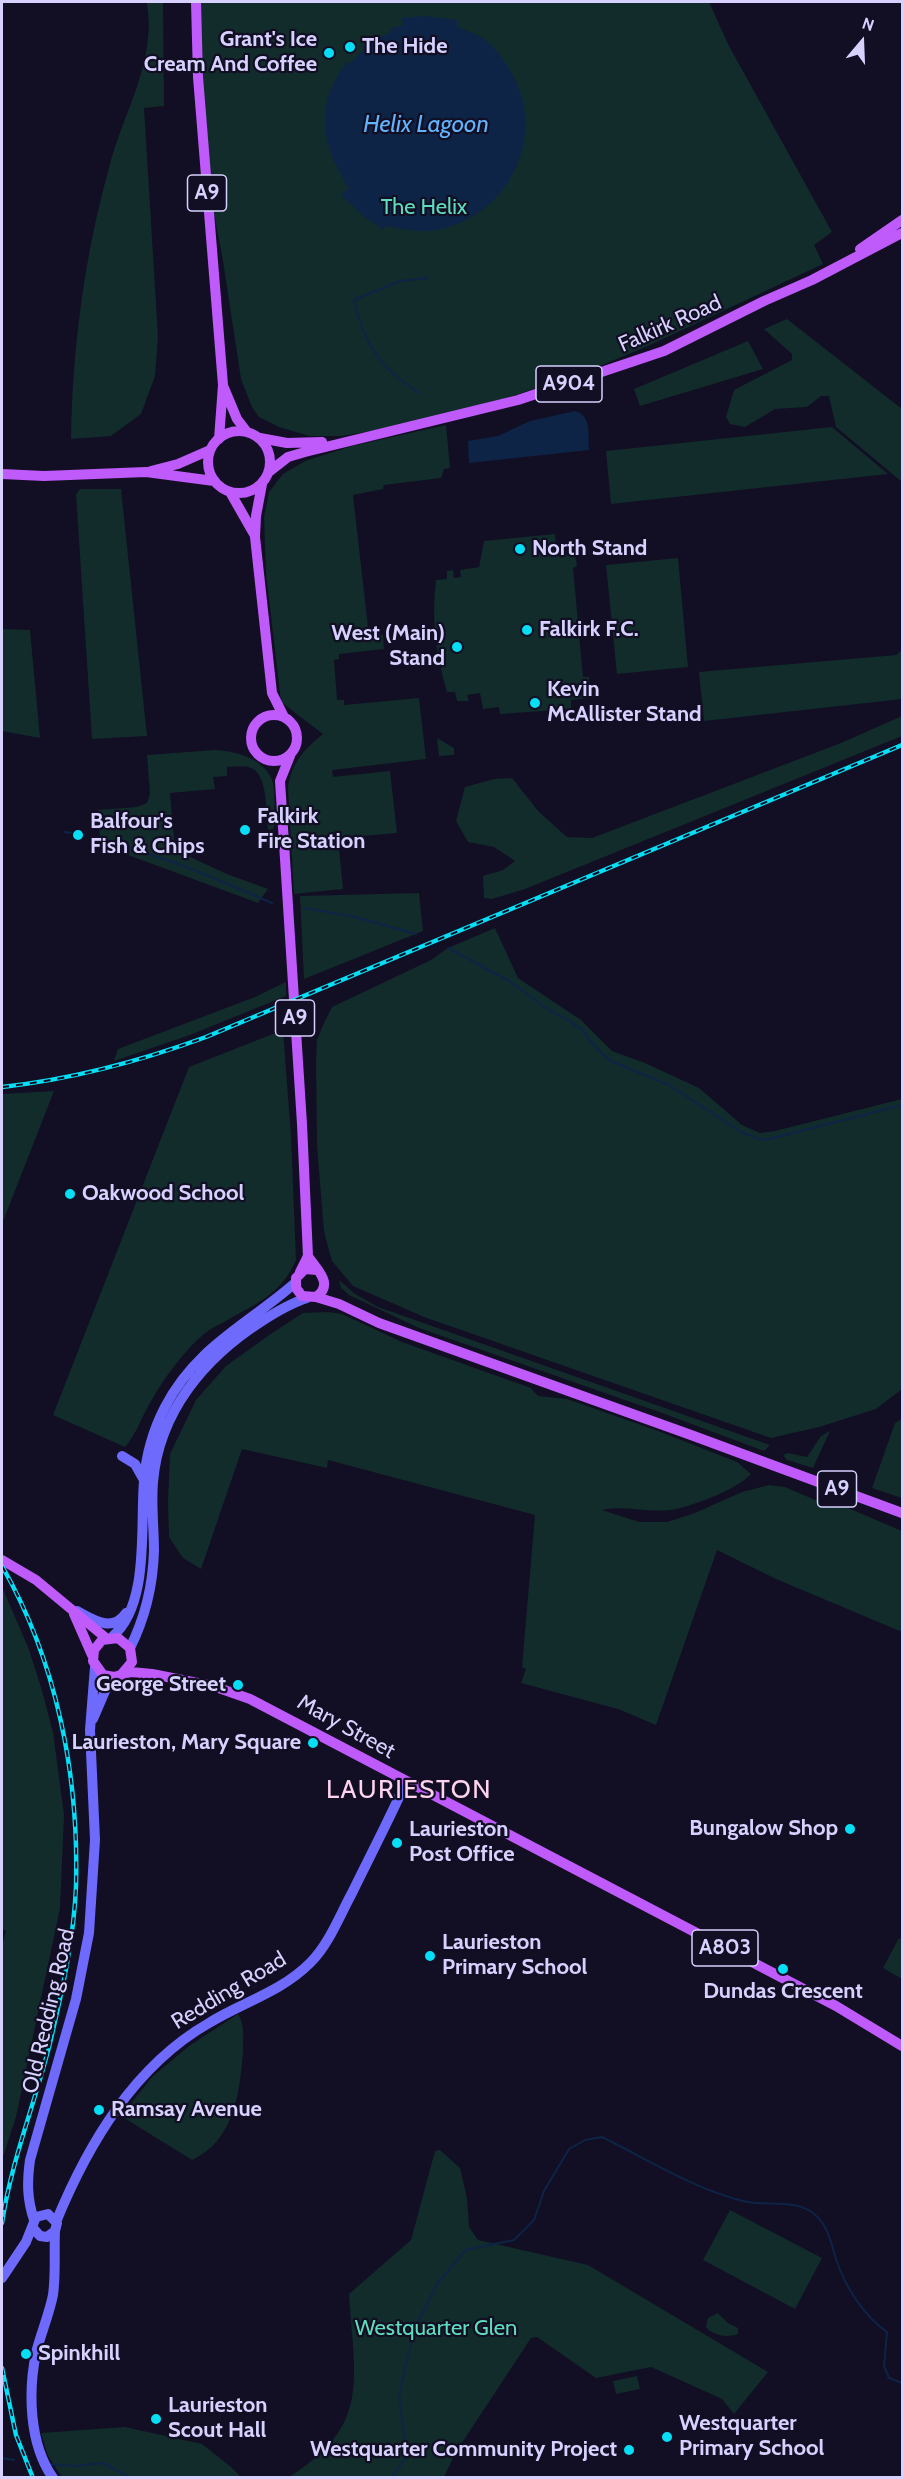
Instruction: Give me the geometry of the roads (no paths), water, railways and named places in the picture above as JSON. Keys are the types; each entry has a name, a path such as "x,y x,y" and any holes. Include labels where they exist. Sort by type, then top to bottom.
{"main road":[{"name":"A9","path":"196,2 198,77 223,385 219,439"},
{"name":"Falkirk Road","path":"833,269 889,227 903,220"},
{"name":"Falkirk Road","path":"270,471 288,457 497,405 593,376 664,351 764,301 812,280 903,233"},
{"name":"A9","path":"223,385 237,419 247,432"},
{"path":"146,472 178,464 210,450 227,433 247,432 260,438 269,453 270,471 262,484 255,537 272,693 284,717"},
{"name":"Falkirk Road","path":"260,438 287,444 341,442"},
{"path":"210,450 209,471 214,481"},
{"path":"2,474 44,476 146,472 214,481 230,492 255,537"},
{"path":"230,492 247,493 262,484"},
{"path":"272,693 253,728 250,742 258,756 280,780"},
{"path":"259,720 271,715 284,717 291,722 296,733 296,745 290,756 278,762 264,760"},
{"name":"A9","path":"290,756 280,780 303,1124 308,1256 300,1272"},
{"path":"118,1676 129,1668 131,1652 153,1578 153,1483 158,1450 172,1414 197,1376 219,1353 273,1314 311,1297 324,1288 324,1278 308,1256"},
{"path":"92,1655 97,1644 113,1635 127,1617 137,1590 144,1480 149,1448 164,1410 176,1388 190,1369 213,1346 268,1306 295,1283 300,1272 311,1268 317,1270"},
{"path":"295,1283 298,1292 311,1297"},
{"name":"A9","path":"324,1288 339,1304"},
{"name":"A9","path":"311,1297 339,1304 379,1323 903,1513"},
{"path":"144,1480 135,1464 122,1456 135,1455 149,1448"},
{"path":"2,1560 30,1576 70,1609 123,1640 136,1662 152,1674"},
{"path":"62,1601 107,1624 127,1617"},
{"path":"70,1609 92,1655 95,1667"},
{"name":"A803","path":"95,1667 103,1675 118,1676"},
{"name":"Old Redding Road","path":"38,2230 28,2192 30,2160 76,1999 89,1933 95,1840 90,1730 95,1667"},
{"name":"Mary Street","path":"118,1676 131,1672 152,1674 213,1686 243,1696 280,1713 406,1782 836,2006 903,2046"},
{"name":"Old Redding Road","path":"90,1730 99,1703 118,1676"},
{"name":"Redding Road","path":"53,2478 35,2435 32,2392 37,2352 52,2297 56,2269 54,2252 56,2226 76,2174 113,2113 146,2072 187,2036 234,2008 284,1985 315,1958 378,1846 406,1782"},
{"path":"4,2275 26,2242 38,2230 56,2226 28,2192"},
{"name":"Redding Road","path":"38,2230 46,2213 66,2196"},
{"path":"38,2230 54,2252"}],"water":[{"name":"Helix Lagoon","path":"425,16 457,20 457,27 482,38 498,53 511,72 521,95 525,120 524,143 517,166 505,187 489,205 469,219 438,230 415,231 386,226 384,230 362,215 341,195 349,188 332,156 327,141 326,109 336,78 347,62 350,64 364,49 362,46 391,32 390,29 403,25 402,18"},
{"path":"575,411 587,421 589,450 469,463 468,441 498,436 530,421"}],"waterway":[{"path":"419,393 394,374 376,354 363,330 354,300 400,281 428,278"},
{"path":"64,832 73,833"},
{"path":"102,838 192,869 272,903"},
{"path":"304,908 355,917 416,934"},
{"path":"448,948 509,981 546,1008 581,1029 598,1050 611,1061 669,1085 743,1133 762,1140 902,1105"},
{"path":"391,2478 407,2456 399,2396 414,2330 436,2286 465,2250 514,2240 534,2220 544,2191 569,2149 585,2140 602,2137 671,2173 725,2196 752,2203 789,2204 814,2214 823,2224 829,2236 837,2262 851,2292 871,2318 887,2332 884,2366 889,2378 902,2383"},
{"path":"2,2458 14,2460"},
{"path":"49,2464 76,2466 103,2463 131,2478"}],"railway":[{"path":"2,1087 105,1068 206,1037 902,745"},
{"path":"2,1566 37,1641 61,1721 73,1803 76,1845 75,1906 59,2004 11,2178 2,2223"},
{"path":"2,2368 16,2435 33,2478"}],"place":[{"name":"The Hide","path":"350,47"},
{"name":"Grant's Ice Cream And Coffee","path":"329,53"},
{"name":"North Stand","path":"520,549"},
{"name":"Falkirk F.C.","path":"527,630"},
{"name":"West (Main) Stand","path":"457,647"},
{"name":"Kevin McAllister Stand","path":"535,703"},
{"name":"Falkirk Fire Station","path":"245,830"},
{"name":"Balfour's Fish & Chips","path":"78,835"},
{"name":"Oakwood School","path":"70,1194"},
{"name":"George Street","path":"238,1685"},
{"name":"Laurieston, Mary Square","path":"313,1743"},
{"name":"Bungalow Shop","path":"850,1829"},
{"name":"Laurieston Post Office","path":"397,1843"},
{"name":"Laurieston Primary School","path":"430,1956"},
{"name":"Dundas Crescent","path":"783,1969"},
{"name":"Ramsay Avenue","path":"99,2110"},
{"name":"Spinkhill","path":"26,2354"},
{"name":"Laurieston Scout Hall","path":"156,2419"},
{"name":"Westquarter Primary School","path":"667,2437"},
{"name":"Westquarter Community Project","path":"629,2450"}],"district":[{"name":"LAURIESTON","path":"409,1790"}],"park label":[{"name":"The Helix","path":"424,208"},
{"name":"Westquarter Glen","path":"436,2329"}]}
